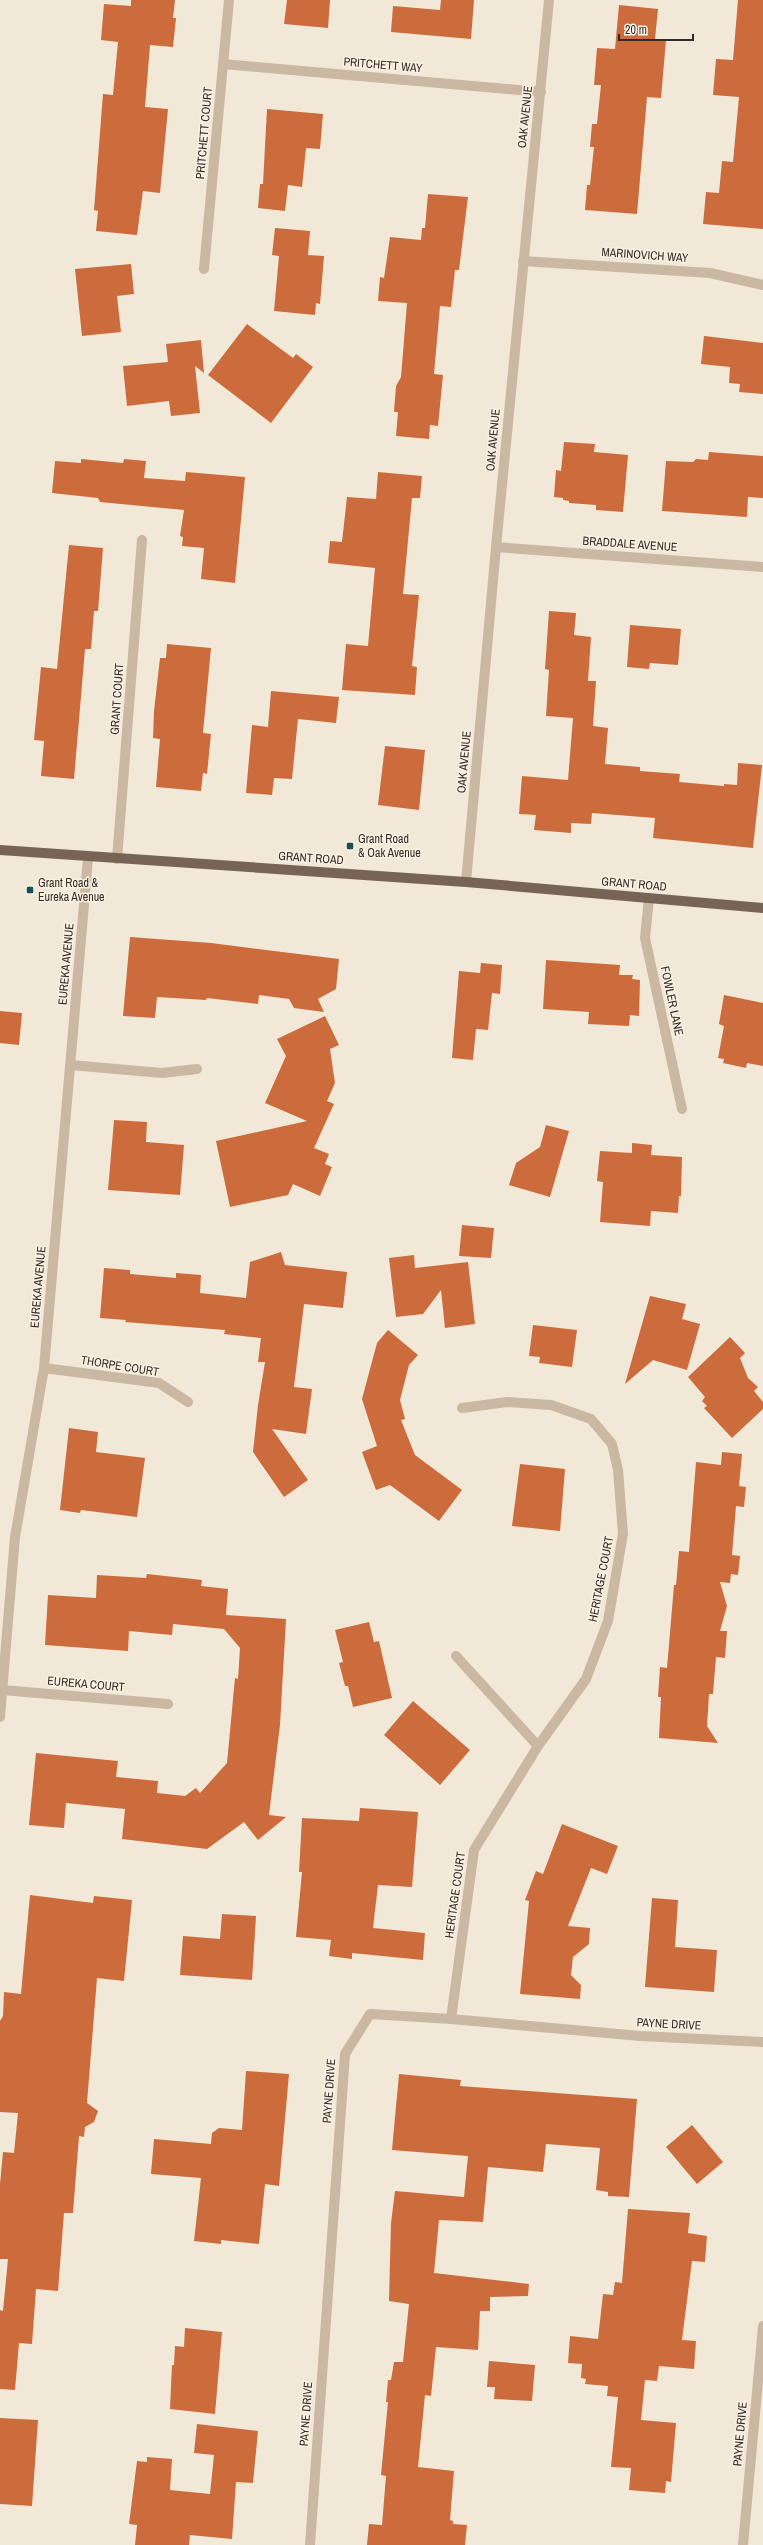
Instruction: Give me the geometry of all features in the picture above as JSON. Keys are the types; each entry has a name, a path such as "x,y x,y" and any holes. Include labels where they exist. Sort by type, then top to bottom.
{"main road":[{"name":"GRANT ROAD","path":"0,850 88,858 466,882 763,908"}],"street":[{"name":"PRITCHETT COURT","path":"204,269 229,0"},
{"name":"OAK AVENUE","path":"466,882 496,547 549,0"},
{"name":"PRITCHETT WAY","path":"223,64 541,92"},
{"name":"MARINOVICH WAY","path":"523,261 710,273 763,285"},
{"name":"GRANT COURT","path":"117,859 142,540"},
{"name":"BRADDALE AVENUE","path":"496,547 763,567"},
{"name":"EUREKA AVENUE","path":"0,1717 15,1537 44,1368 88,858"},
{"name":"FOWLER LANE","path":"649,898 644,938 682,1109"},
{"path":"70,1064 162,1073 197,1069"},
{"name":"THORPE COURT","path":"44,1368 159,1383 188,1402"},
{"name":"HERITAGE COURT","path":"451,2018 474,1850 538,1746 586,1679 608,1621 623,1534 618,1470 612,1444 591,1419 551,1405 507,1402 462,1408"},
{"path":"456,1656 538,1746"},
{"name":"EUREKA COURT","path":"2,1690 168,1704"},
{"name":"PAYNE DRIVE","path":"310,2545 344,2054 370,2014 451,2018 640,2036 763,2042"},
{"name":"PAYNE DRIVE","path":"743,2545 763,2326"}],"building":[{"path":"131,0 175,0 173,18 176,18 173,47 150,45 145,107 168,109 160,193 143,191 137,235 96,231 98,211 94,210 103,94 113,95 118,42 101,40 104,4 131,6"},
{"path":"287,0 330,0 328,28 284,24"},
{"path":"441,0 474,0 471,39 391,32 393,6 440,10"},
{"path":"738,0 763,0 763,229 703,224 706,192 719,193 722,161 733,162 739,97 713,95 716,59 733,60"},
{"path":"619,5 658,9 655,39 666,40 661,98 647,97 637,214 585,210 587,185 590,185 594,147 590,147 592,124 597,124 601,85 594,85 597,48 615,49"},
{"path":"267,109 323,114 320,149 306,148 302,187 288,185 285,211 258,208 260,184 263,184"},
{"path":"428,194 468,197 459,270 455,270 451,307 440,306 434,374 443,375 438,426 430,425 429,439 396,436 398,412 394,412 396,386 401,377 407,303 378,301 380,277 384,278 390,237 421,240 422,228 425,228"},
{"path":"275,228 310,231 308,255 324,256 320,304 316,303 315,315 274,311 279,256 272,255"},
{"path":"131,264 134,294 117,296 121,332 82,336 75,269"},
{"path":"247,324 293,358 296,354 313,367 271,423 208,375"},
{"path":"704,336 763,343 763,394 739,392 740,384 729,383 730,367 701,364"},
{"path":"201,340 204,373 195,366 200,413 171,416 169,401 127,406 123,366 168,362 166,344"},
{"path":"564,442 595,444 594,452 628,455 623,512 596,510 596,505 569,503 569,501 563,500 563,498 554,497 556,470 561,471"},
{"path":"709,452 763,456 763,498 748,497 747,517 662,511 666,461 693,462 696,459 708,460"},
{"path":"81,459 123,463 124,459 146,461 144,478 185,481 186,472 245,477 235,583 201,579 204,548 182,546 183,537 180,536 184,510 100,502 98,498 52,493 55,461 81,463"},
{"path":"378,472 422,476 420,498 412,498 403,594 419,595 412,666 417,667 415,695 342,690 346,644 368,646 375,568 328,563 330,541 342,542 347,497 376,499"},
{"path":"69,545 103,548 98,611 94,611 91,649 85,649 74,779 41,776 44,741 34,740 41,667 57,669"},
{"path":"549,611 576,613 574,635 591,637 588,681 596,681 593,726 608,728 605,764 640,767 640,771 680,774 679,782 724,786 724,784 737,785 738,763 762,765 753,848 653,838 655,818 592,813 591,824 571,823 571,833 534,830 536,815 519,814 522,776 568,780 573,718 546,716 549,670 545,669"},
{"path":"630,625 681,629 678,665 650,663 649,669 627,667"},
{"path":"167,644 211,648 203,733 211,734 207,774 203,773 201,791 156,787 160,739 153,738 154,711 160,658 166,658"},
{"path":"271,691 339,697 336,723 298,719 292,779 274,778 272,795 246,793 252,725 268,727"},
{"path":"385,746 425,750 419,810 378,805"},
{"path":"130,937 211,943 339,959 336,989 318,999 324,1012 294,1008 289,999 259,995 258,1004 207,998 206,1000 157,997 155,1018 123,1016"},
{"path":"546,960 620,965 619,975 633,975 632,979 640,980 639,1016 630,1015 629,1026 588,1024 589,1012 543,1009"},
{"path":"481,963 502,965 500,994 492,993 488,1030 476,1029 473,1060 452,1058 459,971 480,973"},
{"path":"724,995 763,1003 763,1066 747,1063 746,1068 723,1063 724,1059 718,1058 724,1026 719,1024"},
{"path":"0,1011 22,1013 19,1045 0,1043"},
{"path":"325,1016 339,1045 330,1049 335,1083 327,1101 334,1104 314,1148 329,1154 325,1164 332,1167 320,1196 293,1184 288,1195 230,1207 216,1141 307,1121 265,1103 286,1056 277,1039"},
{"path":"114,1120 147,1122 146,1142 184,1145 180,1195 108,1190"},
{"path":"546,1125 569,1131 550,1197 509,1185 516,1163 540,1147"},
{"path":"632,1143 652,1145 651,1155 682,1157 681,1196 679,1196 678,1213 651,1211 650,1226 600,1222 603,1182 597,1181 600,1151 632,1153"},
{"path":"462,1225 494,1228 491,1258 459,1256"},
{"path":"281,1252 285,1265 347,1272 343,1308 304,1304 294,1387 312,1389 306,1434 272,1429 308,1480 284,1497 253,1452 258,1405 265,1362 258,1362 261,1338 224,1334 225,1330 125,1322 126,1320 100,1318 104,1268 130,1270 130,1274 176,1278 176,1273 201,1275 200,1293 246,1298 250,1262"},
{"path":"414,1255 415,1268 468,1262 475,1324 445,1328 441,1290 423,1314 396,1317 389,1258"},
{"path":"650,1296 686,1304 682,1319 700,1324 687,1370 653,1360 625,1384"},
{"path":"533,1325 577,1330 572,1367 539,1363 540,1357 529,1356"},
{"path":"388,1330 418,1355 409,1365 400,1400 405,1419 401,1420 415,1455 462,1490 439,1521 390,1485 376,1490 362,1452 377,1446 362,1399 377,1343"},
{"path":"730,1337 745,1353 740,1358 748,1378 758,1387 754,1391 763,1402 763,1409 732,1438 704,1408 707,1406 702,1401 705,1397 688,1377"},
{"path":"69,1428 98,1432 96,1452 145,1458 137,1517 81,1510 80,1513 60,1510"},
{"path":"722,1452 742,1454 739,1486 746,1487 744,1507 736,1506 732,1555 740,1556 738,1575 731,1574 730,1583 720,1582 727,1606 720,1631 727,1631 725,1658 716,1657 713,1694 709,1694 707,1726 718,1743 659,1738 661,1697 658,1697 660,1667 667,1668 674,1585 676,1585 679,1551 689,1552 696,1462 721,1465"},
{"path":"520,1464 565,1469 560,1531 512,1526"},
{"path":"147,1574 202,1580 201,1586 228,1589 226,1615 286,1619 280,1725 269,1815 286,1817 258,1840 244,1822 207,1849 122,1839 125,1809 66,1803 64,1828 29,1825 36,1753 118,1761 116,1777 158,1781 157,1793 185,1796 196,1788 200,1793 227,1763 235,1678 238,1679 240,1648 224,1629 173,1624 172,1635 129,1631 128,1651 45,1645 48,1595 96,1598 97,1575 146,1578"},
{"path":"369,1622 374,1642 379,1641 392,1698 353,1707 348,1686 345,1686 339,1663 343,1662 335,1630"},
{"path":"413,1701 470,1750 440,1785 384,1735"},
{"path":"360,1808 418,1812 412,1887 378,1885 373,1928 425,1933 423,1960 352,1953 352,1959 329,1956 331,1940 296,1937 302,1872 299,1872 302,1818 359,1821"},
{"path":"562,1824 618,1846 607,1874 591,1868 568,1926 590,1928 589,1944 573,1957 571,1975 581,1985 580,1999 520,1994 529,1901 525,1900 536,1871 543,1874"},
{"path":"30,1895 93,1903 94,1896 132,1900 124,1981 97,1978 87,2103 98,2111 94,2122 85,2127 84,2137 79,2136 73,2213 64,2213 58,2291 36,2289 32,2344 19,2343 15,2390 0,2389 0,2310 3,2311 8,2259 0,2259 0,2184 3,2152 14,2153 18,2113 0,2112 0,2021 3,2016 4,1992 21,1994"},
{"path":"652,1898 678,1900 675,1947 717,1950 714,1992 645,1987"},
{"path":"222,1914 256,1916 252,1980 180,1975 183,1936 220,1939"},
{"path":"246,2071 289,2074 279,2186 265,2184 259,2244 221,2240 221,2244 194,2241 201,2178 151,2174 154,2139 211,2144 212,2133 219,2128 242,2130"},
{"path":"399,2074 461,2080 460,2086 637,2099 629,2197 608,2196 608,2192 596,2190 600,2148 546,2144 543,2172 488,2167 483,2222 439,2220 434,2273 529,2284 528,2296 490,2297 490,2311 480,2311 478,2350 436,2347 431,2396 425,2395 418,2467 454,2471 450,2520 453,2521 453,2524 467,2525 465,2545 367,2545 369,2524 382,2525 386,2476 381,2475 388,2402 386,2402 388,2380 391,2380 394,2362 403,2362 409,2304 389,2301 391,2223 395,2191 464,2197 468,2156 392,2150"},
{"path":"692,2125 723,2162 697,2184 666,2147"},
{"path":"628,2209 690,2213 688,2233 707,2236 705,2262 692,2261 682,2340 696,2341 694,2369 659,2366 657,2381 645,2380 641,2420 676,2423 671,2482 666,2481 665,2493 629,2490 631,2468 611,2467 618,2397 607,2396 608,2386 585,2384 586,2379 581,2378 582,2364 568,2363 570,2336 598,2339 603,2294 613,2295 615,2282 622,2283"},
{"path":"185,2328 222,2332 215,2414 170,2409 172,2365 174,2365 175,2346 184,2347"},
{"path":"489,2361 535,2365 532,2401 494,2399 495,2387 487,2387"},
{"path":"0,2418 38,2420 32,2506 0,2504"},
{"path":"197,2424 258,2431 253,2483 236,2482 232,2539 190,2535 189,2545 135,2545 137,2525 129,2524 137,2461 147,2462 147,2457 172,2459 170,2490 210,2494 214,2455 194,2453"}],"place":[{"name":"Grant Road & Oak Avenue","path":"350,846"},
{"name":"Grant Road & Eureka Avenue","path":"30,890"}]}
